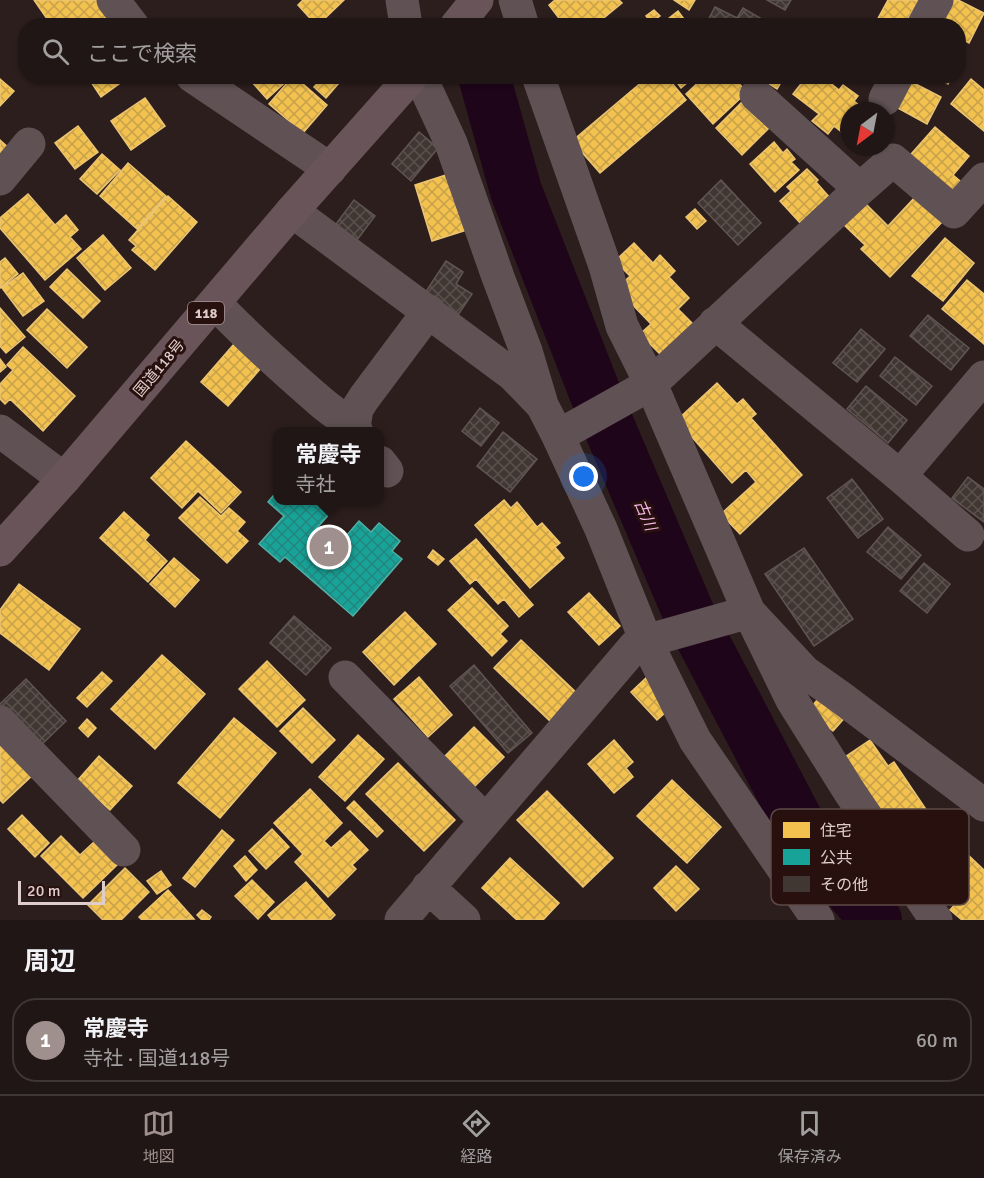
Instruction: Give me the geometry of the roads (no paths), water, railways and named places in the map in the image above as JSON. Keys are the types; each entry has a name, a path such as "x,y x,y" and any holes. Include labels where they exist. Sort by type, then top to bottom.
{"highway":[{"path":"462,18 477,0"},
{"name":"国道118号","path":"0,550 64,479 292,211 405,84"}],"street":[{"path":"113,0 127,18"},
{"path":"402,0 405,18"},
{"path":"515,0 521,18"},
{"path":"927,18 936,0"},
{"path":"204,84 330,169"},
{"path":"424,84 450,143 526,351 542,405 601,529 646,641 695,740 771,851"},
{"path":"541,84 605,266 622,326 651,384 749,612 792,700 861,809"},
{"path":"756,95 860,189"},
{"path":"0,179 28,144"},
{"path":"558,436 651,384 893,160 954,212 984,179"},
{"path":"292,211 513,375 542,405"},
{"path":"215,303 243,333 352,427"},
{"path":"356,427 357,409 429,311"},
{"path":"715,323 968,535"},
{"path":"900,476 984,377"},
{"path":"0,431 64,479"},
{"path":"401,920 634,645 749,612"},
{"path":"749,612 805,672 984,805"},
{"path":"345,677 485,820"},
{"path":"0,722 124,850"},
{"path":"428,887 464,920"},
{"path":"808,905 818,920"},
{"path":"926,905 936,920"}],"waterway":[{"name":"古川","path":"486,84 516,191 599,403 689,614 791,809"},
{"name":"古川","path":"863,905 876,920"}],"place":[{"name":"常慶寺","path":"329,547"}]}
